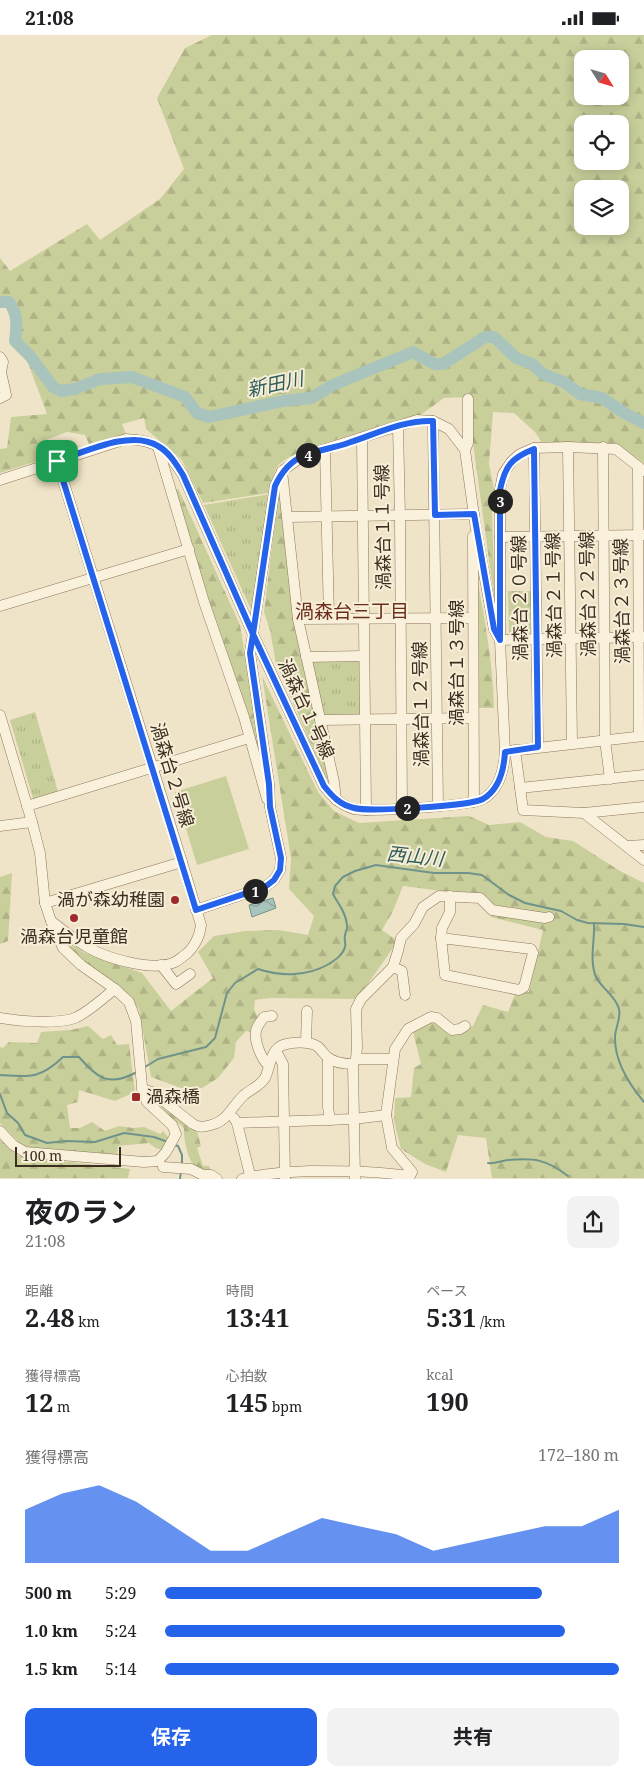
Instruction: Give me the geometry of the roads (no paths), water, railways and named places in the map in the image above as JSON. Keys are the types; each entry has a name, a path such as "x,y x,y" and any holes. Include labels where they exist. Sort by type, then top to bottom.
{"street":[{"path":"0,357 3,362 2,372 6,395 0,398"},
{"path":"465,450 468,443 468,399"},
{"path":"270,807 269,784 250,653 275,486 282,471 302,456 362,439 398,425 417,421 433,421 449,429 465,450 494,629 500,640"},
{"name":"渦森台１２号線","path":"433,421 438,806"},
{"name":"渦森台１１号線","path":"398,425 402,808"},
{"name":"渦森台１号線","path":"0,480 126,439 142,439 158,446 173,459 183,475 253,634 324,786 336,800"},
{"path":"362,439 366,810"},
{"path":"158,446 204,602 244,717 262,787 270,807 281,858 280,870 274,880 265,887 196,910"},
{"path":"641,469 616,449 568,447 534,449 520,454 503,473 500,490 500,640 510,751 520,788 523,810 584,813 644,807"},
{"name":"渦森台２１号線","path":"568,447 572,743"},
{"name":"渦森台２２号線","path":"603,447 606,740 610,779"},
{"name":"渦森台２０号線","path":"534,449 538,747"},
{"path":"325,450 329,618"},
{"name":"渦森台２号線","path":"51,921 87,947 104,955 126,961 161,965 176,962 188,952 195,943 201,925 57,461"},
{"name":"渦森台２３号線","path":"641,469 642,736"},
{"path":"282,471 298,619 334,782 336,800 348,807 366,810 474,802 484,798 491,792 504,770 510,751"},
{"path":"288,517 435,515 475,519"},
{"name":"渦森台１３号線","path":"474,802 473,532 475,519"},
{"path":"500,537 641,535"},
{"path":"0,606 188,549"},
{"path":"298,619 473,618"},
{"path":"500,640 641,637"},
{"path":"306,657 364,656"},
{"path":"0,715 40,853 45,903 51,921 63,948 80,965 115,989 129,1002 136,1021 142,1087 147,1102 172,1125 176,1134 166,1152 164,1165 166,1179"},
{"path":"320,720 473,718"},
{"path":"510,751 642,736"},
{"path":"28,807 249,738"},
{"path":"520,788 644,775"},
{"path":"584,813 644,860"},
{"path":"0,826 32,821"},
{"path":"626,846 644,845"},
{"path":"45,903 182,862"},
{"path":"355,1175 354,1062 357,1047 356,1009 361,999 392,967 401,937 414,925 424,907 439,896 480,898 492,910 549,917"},
{"path":"441,938 531,949 533,953 524,987 519,990 445,975 441,938 442,929 450,912 450,896"},
{"path":"161,965 176,984 187,979"},
{"path":"392,967 402,971 405,995"},
{"path":"0,1018 56,1022 76,1018 115,989"},
{"path":"306,1042 307,1011"},
{"path":"268,1065 264,1061 258,1047 256,1032 264,1017 272,1015"},
{"path":"230,1113 237,1123 248,1178 355,1175 380,1171 410,1176 412,1172 392,1149 386,1115 393,1059 399,1041 408,1029 431,1017 437,1018 452,1030 465,1026"},
{"path":"142,1087 200,1128 220,1123 243,1095 261,1083 266,1076 268,1065 282,1045 306,1042 316,1046 328,1057 341,1064 393,1059"},
{"path":"276,1051 283,1064 284,1121 288,1176"},
{"path":"328,1057 328,1107 330,1120"},
{"path":"237,1123 354,1119 386,1115"},
{"path":"0,1131 13,1145 25,1153 144,1162 191,1169 204,1177 211,1175 217,1179"},
{"path":"355,1175 379,1179"}],"water":[{"path":"273,898 276,908 252,917 249,905"}],"waterway":[{"name":"新田川","path":"0,302 9,302 14,311 15,341 30,356 53,387 61,391 75,389 100,379 132,377 185,397 197,413 209,417 283,401 311,398 333,385 413,352 434,364 443,364 485,337 494,337 516,358 532,364 543,374 564,382 580,394 602,398 644,423"},
{"name":"西山川","path":"145,1067 158,1059 206,1047 215,1038 227,993 235,983 258,969 285,974 304,973 321,968 338,957 345,947 347,926 343,912 333,894 335,886 343,877 355,871 376,865 434,873 482,875 509,895 525,903 561,911 577,920 588,923 624,924 644,927"},
{"path":"594,923 594,971 596,977 615,1000 619,1009 615,1036 617,1054 623,1071 644,1102"},
{"name":"西山川","path":"0,1075 34,1075 48,1069 63,1057 79,1057 92,1071 111,1080 127,1077 137,1072"},
{"path":"0,1094 7,1113 18,1123 25,1135 47,1143 66,1141 95,1142 124,1133 154,1137 168,1142"},
{"path":"174,1145 178,1146 182,1155 182,1164"},
{"path":"488,1163 525,1159 540,1161 553,1166 568,1176"},
{"path":"180,1179 181,1171"}],"place":[{"name":"渦が森幼稚園","path":"175,900"},
{"name":"渦森台児童館","path":"74,918"},
{"name":"渦森橋","path":"136,1097"}],"district":[{"name":"渦森台三丁目","path":"352,611"}]}
